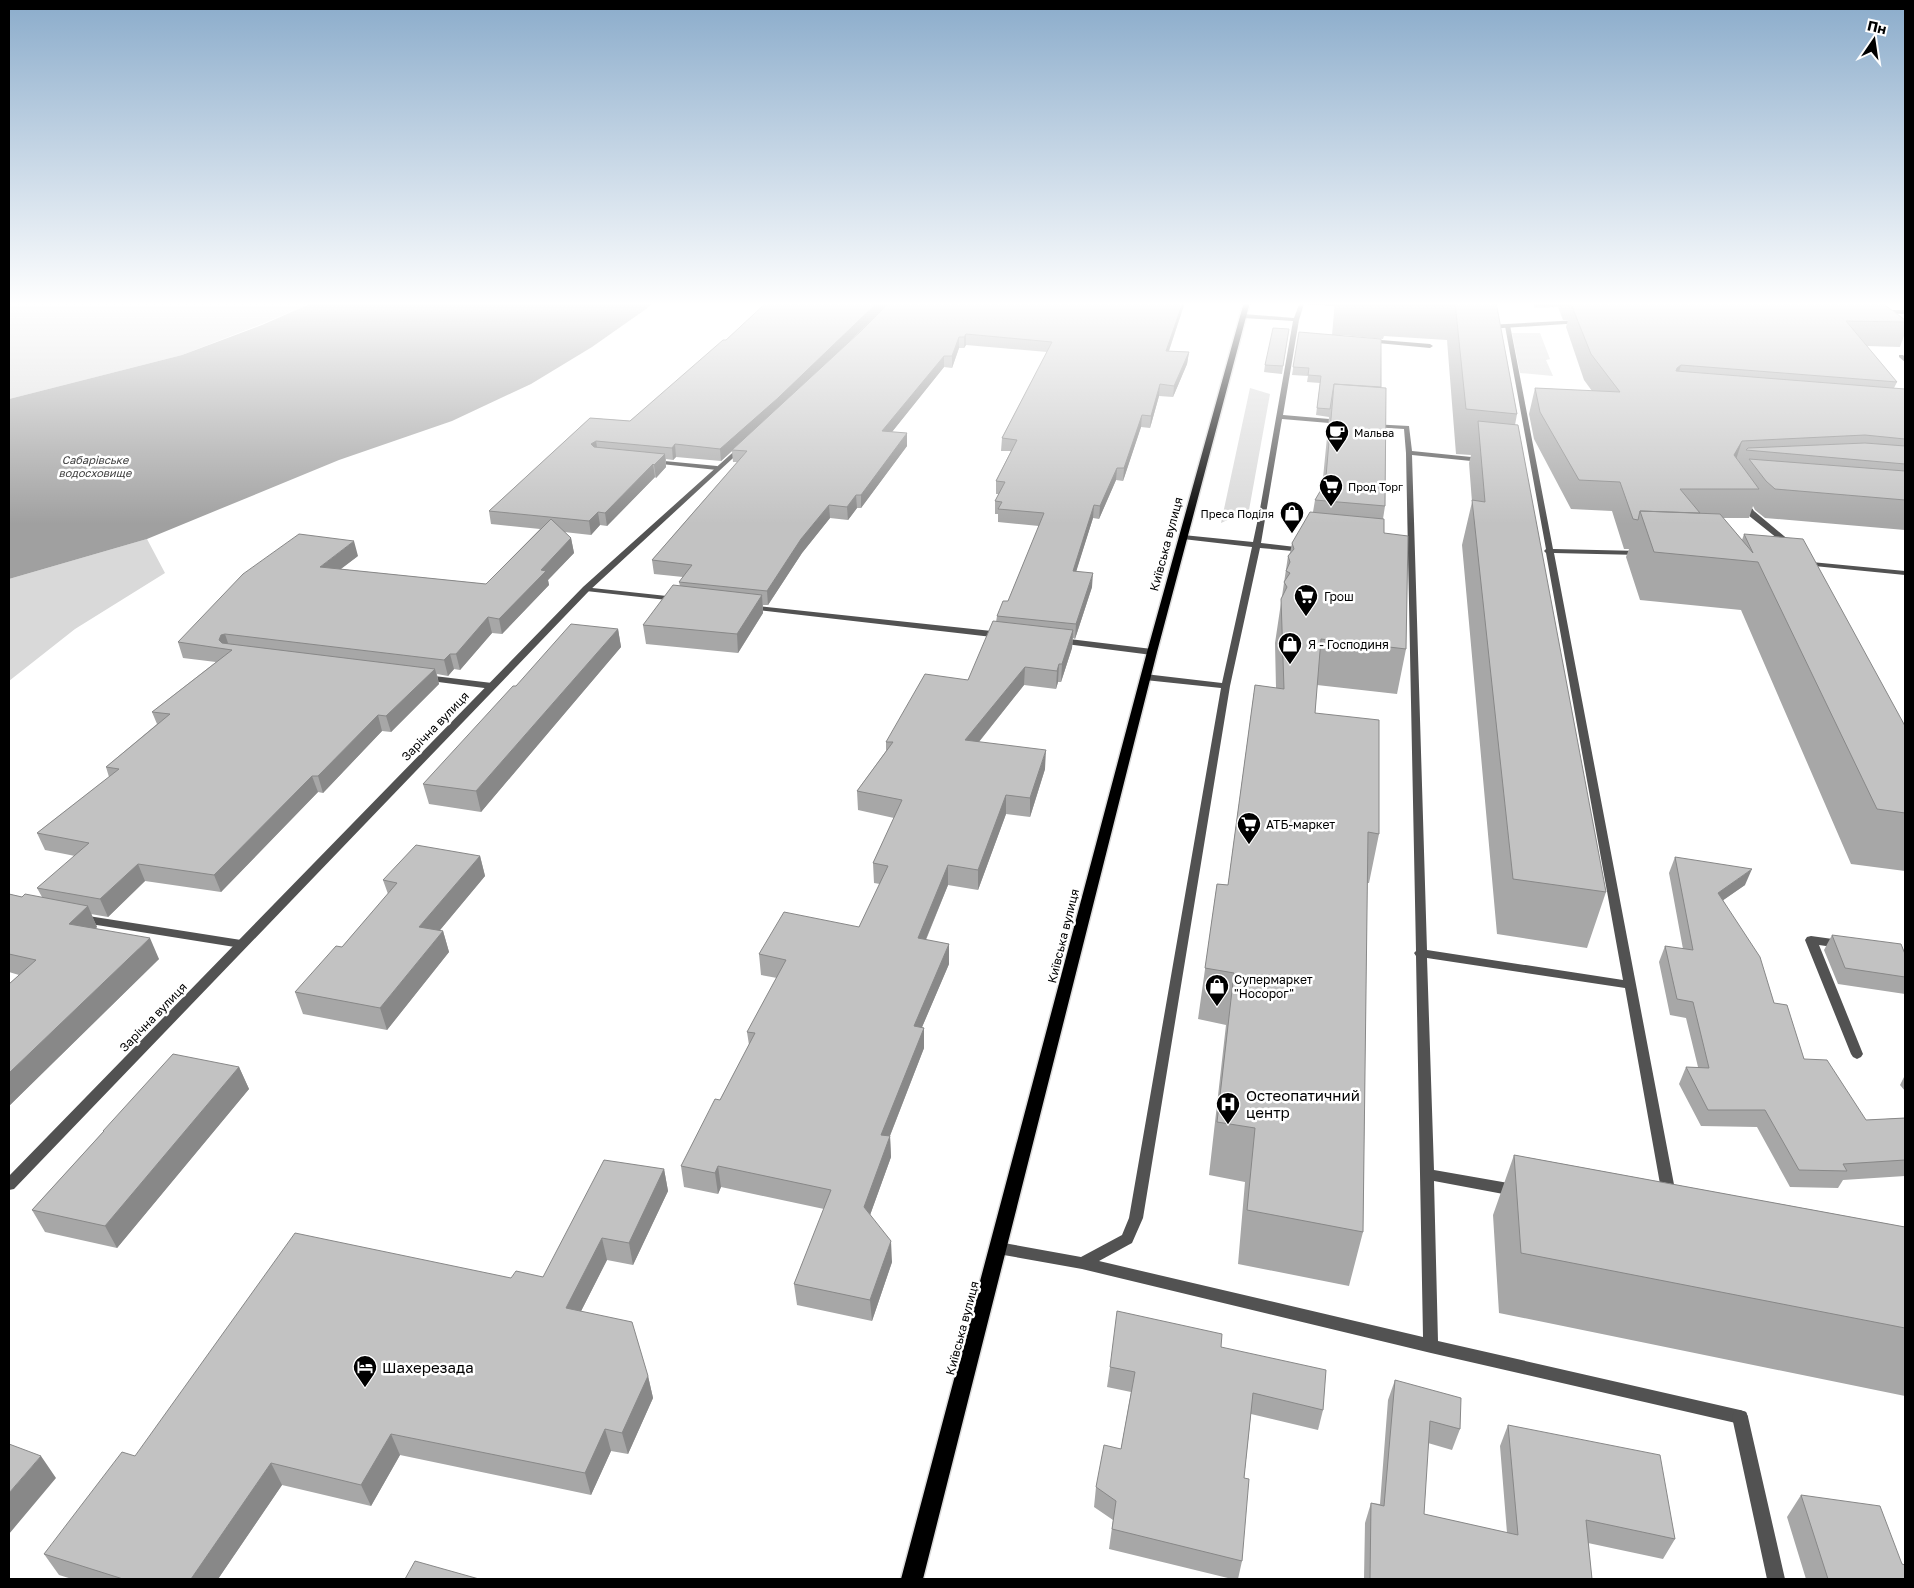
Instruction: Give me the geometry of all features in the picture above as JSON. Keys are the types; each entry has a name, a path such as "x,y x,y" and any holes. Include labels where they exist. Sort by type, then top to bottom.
{"main road":[{"name":"Київська вулиця","path":"912,1579 1145,677 1227,376"}],"street":[{"path":"1082,1263 1126,1240 1136,1218 1226,686 1257,545 1286,376"},
{"path":"1515,376 1528,464 1548,551 1671,1210"},
{"path":"1279,417 1350,423"},
{"path":"1369,424 1407,428 1409,453 1407,560 1431,1346"},
{"name":"Зарічна вулиця","path":"9,1185 586,589 746,442"},
{"path":"1409,453 1495,461"},
{"path":"644,461 718,468"},
{"path":"1740,498 1751,513 1787,543 1785,548 1776,550"},
{"path":"1183,537 1315,551"},
{"path":"1548,551 1653,553"},
{"path":"1790,562 1905,573"},
{"path":"586,589 685,600"},
{"path":"744,607 1010,636"},
{"path":"1049,640 1152,652"},
{"path":"414,677 492,686"},
{"path":"1145,677 1226,686"},
{"path":"68,916 241,944"},
{"path":"1849,945 1811,940 1857,1054"},
{"path":"1420,953 1629,985"},
{"path":"1427,1174 1522,1191"},
{"path":"998,1248 1082,1263 1740,1417 1776,1579"}],"shaded area":[{"path":"9,376 99,376 9,399"},
{"path":"1250,388 1270,394 1249,510 1221,523"},
{"path":"147,539 165,573 75,629 9,681 9,579"}],"water":[{"name":"Сабарівське водосховище","path":"99,376 544,376 452,421 339,460 147,539 9,579 9,399"}],"building":[{"path":"682,376 801,376 720,449 675,444 672,448 596,441 591,444 594,447 665,454 605,513 598,512 589,521 489,511 590,418 630,421"},
{"path":"812,376 927,376 882,431 907,433 861,495 856,495 847,507 829,505 801,539 767,591 679,582 692,565 652,560 747,451 732,450"},
{"path":"1034,376 1178,376 1174,386 1160,384 1151,416 1142,415 1124,468 1117,468 1100,506 1094,505 1073,571 1093,573 1076,624 997,616 1003,601 1008,601 1044,513 998,509 1002,502 995,501 1005,482 996,481 1017,440 1002,438"},
{"path":"1321,376 1381,376 1381,387 1334,384 1330,409 1317,408"},
{"path":"1463,376 1510,376 1517,414 1466,409"},
{"path":"1608,376 1741,376 1905,389 1905,439 1865,435 1742,441 1734,455 1759,489 1680,489 1700,513 1640,511 1638,520 1633,519 1620,482 1579,480 1540,412 1535,388 1620,392"},
{"path":"1822,376 1892,376 1897,382"},
{"path":"1334,384 1386,388 1385,506 1315,500 1322,488 1325,488"},
{"path":"1478,421 1518,425 1606,892 1513,879 1472,500 1485,502"},
{"path":"1865,443 1905,446 1905,464 1746,450 1748,448"},
{"path":"1749,459 1905,471 1905,500 1775,489 1766,481"},
{"path":"1640,511 1720,514 1753,553 1744,534 1803,539 1905,726 1905,813 1877,809 1758,562 1654,552"},
{"path":"1310,512 1384,519 1384,533 1408,536 1406,649 1321,639 1315,713 1379,720 1379,834 1368,832 1363,1232 1247,1210 1255,1128 1217,1122 1234,973 1205,968 1217,884 1228,885 1255,685 1284,689 1281,599 1287,587 1284,582 1290,573 1286,571 1290,562 1288,556 1294,549 1292,543"},
{"path":"551,519 571,538 541,570 546,571 499,619 488,617 456,654 450,654 444,660 221,635 219,640 222,643 435,669 386,716 378,715 318,776 312,776 214,875 138,864 100,899 37,888 89,843 37,833 119,769 106,767 170,714 152,712 232,650 178,642 243,574 299,534 354,541 320,567 486,584"},
{"path":"673,585 762,595 737,634 643,625"},
{"path":"993,621 1073,630 1062,664 1059,664 1057,671 1025,667 965,740 1046,750 1030,798 1006,795 978,870 948,865 918,938 949,944 914,1026 924,1028 881,1135 890,1136 864,1207 891,1241 870,1300 794,1284 831,1190 718,1166 715,1173 681,1166 715,1099 720,1100 755,1033 747,1032 786,960 759,954 784,912 859,927 888,866 873,863 902,800 857,791 893,742 886,742 925,674 968,680"},
{"path":"571,624 618,629 476,791 423,784 513,686 516,686"},
{"path":"416,845 480,856 419,927 443,931 380,1008 295,992 336,946 342,947 397,883 383,880"},
{"path":"1675,857 1752,869 1718,893 1760,957 1774,1003 1787,1005 1804,1059 1827,1060 1866,1120 1905,1118 1905,1160 1843,1164 1847,1171 1799,1170 1765,1110 1708,1110 1686,1067 1709,1068 1693,1002 1677,999 1665,946 1693,950"},
{"path":"9,894 22,897 25,894 88,906 69,924 150,938 9,1073 9,984 36,960 9,954"},
{"path":"1832,935 1901,944 1905,954 1905,977 1845,968"},
{"path":"173,1054 239,1067 105,1226 32,1210 104,1131"},
{"path":"1514,1155 1905,1227 1905,1328 1521,1253"},
{"path":"604,1160 664,1169 629,1243 602,1238 566,1308 632,1322 648,1376 622,1433 605,1429 585,1473 391,1434 361,1485 271,1463 191,1579 123,1579 44,1554 122,1452 135,1456 295,1233 511,1278 516,1271 543,1277"},
{"path":"1117,1311 1222,1334 1221,1347 1326,1370 1323,1410 1253,1393 1244,1478 1249,1479 1242,1561 1112,1529 1116,1501 1096,1487 1104,1445 1121,1449 1135,1372 1110,1367"},
{"path":"1395,1380 1461,1398 1460,1429 1430,1421 1424,1514 1518,1535 1508,1425 1660,1455 1675,1539 1586,1520 1592,1579 1370,1579 1371,1503 1384,1506"},
{"path":"9,1444 41,1456 9,1493"},
{"path":"1801,1495 1880,1506 1902,1564 1905,1565 1905,1579 1828,1579"},
{"path":"415,1561 479,1579 405,1579"}],"place":[{"name":"Мальва","path":"1337,453"},
{"name":"Прод Торг","path":"1331,507"},
{"name":"Преса Поділя","path":"1292,534"},
{"name":"Грош","path":"1306,617"},
{"name":"Я - Господиня","path":"1290,665"},
{"name":"АТБ-маркет","path":"1249,845"},
{"name":"Супермаркет \"Носорог\"","path":"1217,1007"},
{"name":"Остеопатичний центр","path":"1228,1125"},
{"name":"Шахерезада","path":"365,1388"}]}
